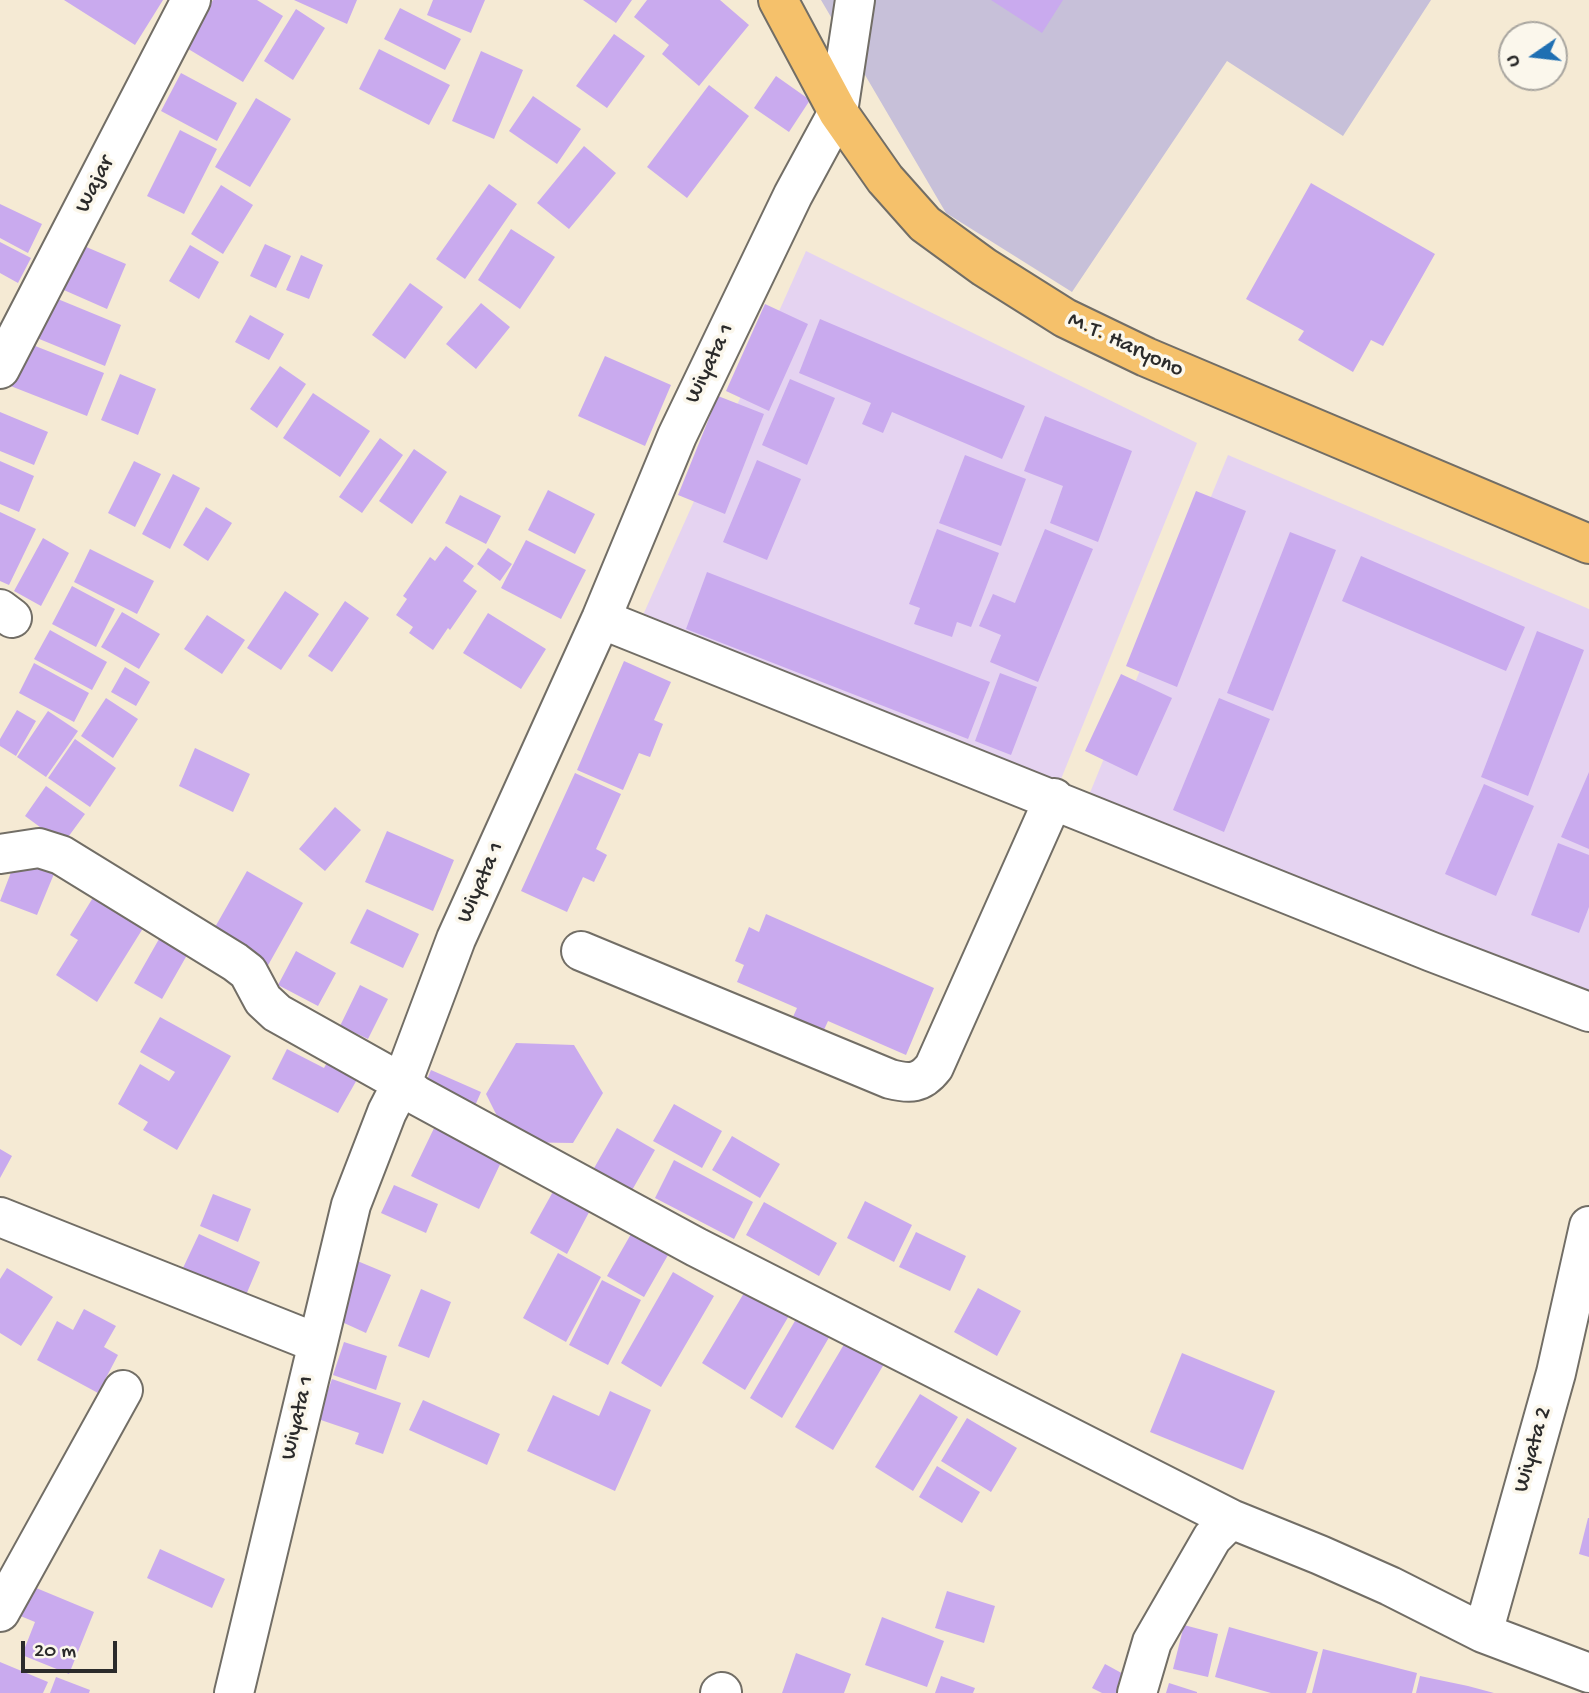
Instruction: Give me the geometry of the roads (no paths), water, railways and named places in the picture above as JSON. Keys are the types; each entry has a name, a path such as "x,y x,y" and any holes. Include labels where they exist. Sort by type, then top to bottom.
{"highway":[{"name":"M.T. Haryono","path":"778,0 838,112 885,179 925,224 984,267 1065,318 1146,357 1589,544"}],"street":[{"name":"Wajar","path":"0,369 191,0"},
{"name":"Wiyata 1","path":"234,1693 351,1205 387,1112 402,1083 456,939 601,619 677,436 793,195 838,112 855,0"},
{"path":"601,619 1589,1012"},
{"path":"581,951 890,1079 903,1082 926,1078 934,1067 1054,798"},
{"path":"0,854 39,848 61,855 235,962 248,972 263,999 277,1013 402,1083 416,1095 696,1247 1231,1519 1390,1586 1483,1633 1589,1673"},
{"path":"0,1217 317,1343"},
{"name":"Wiyata 2","path":"1483,1633 1556,1373 1589,1226"},
{"path":"0,1612 123,1390"},
{"path":"1137,1693 1152,1642 1212,1538 1231,1519"}]}
